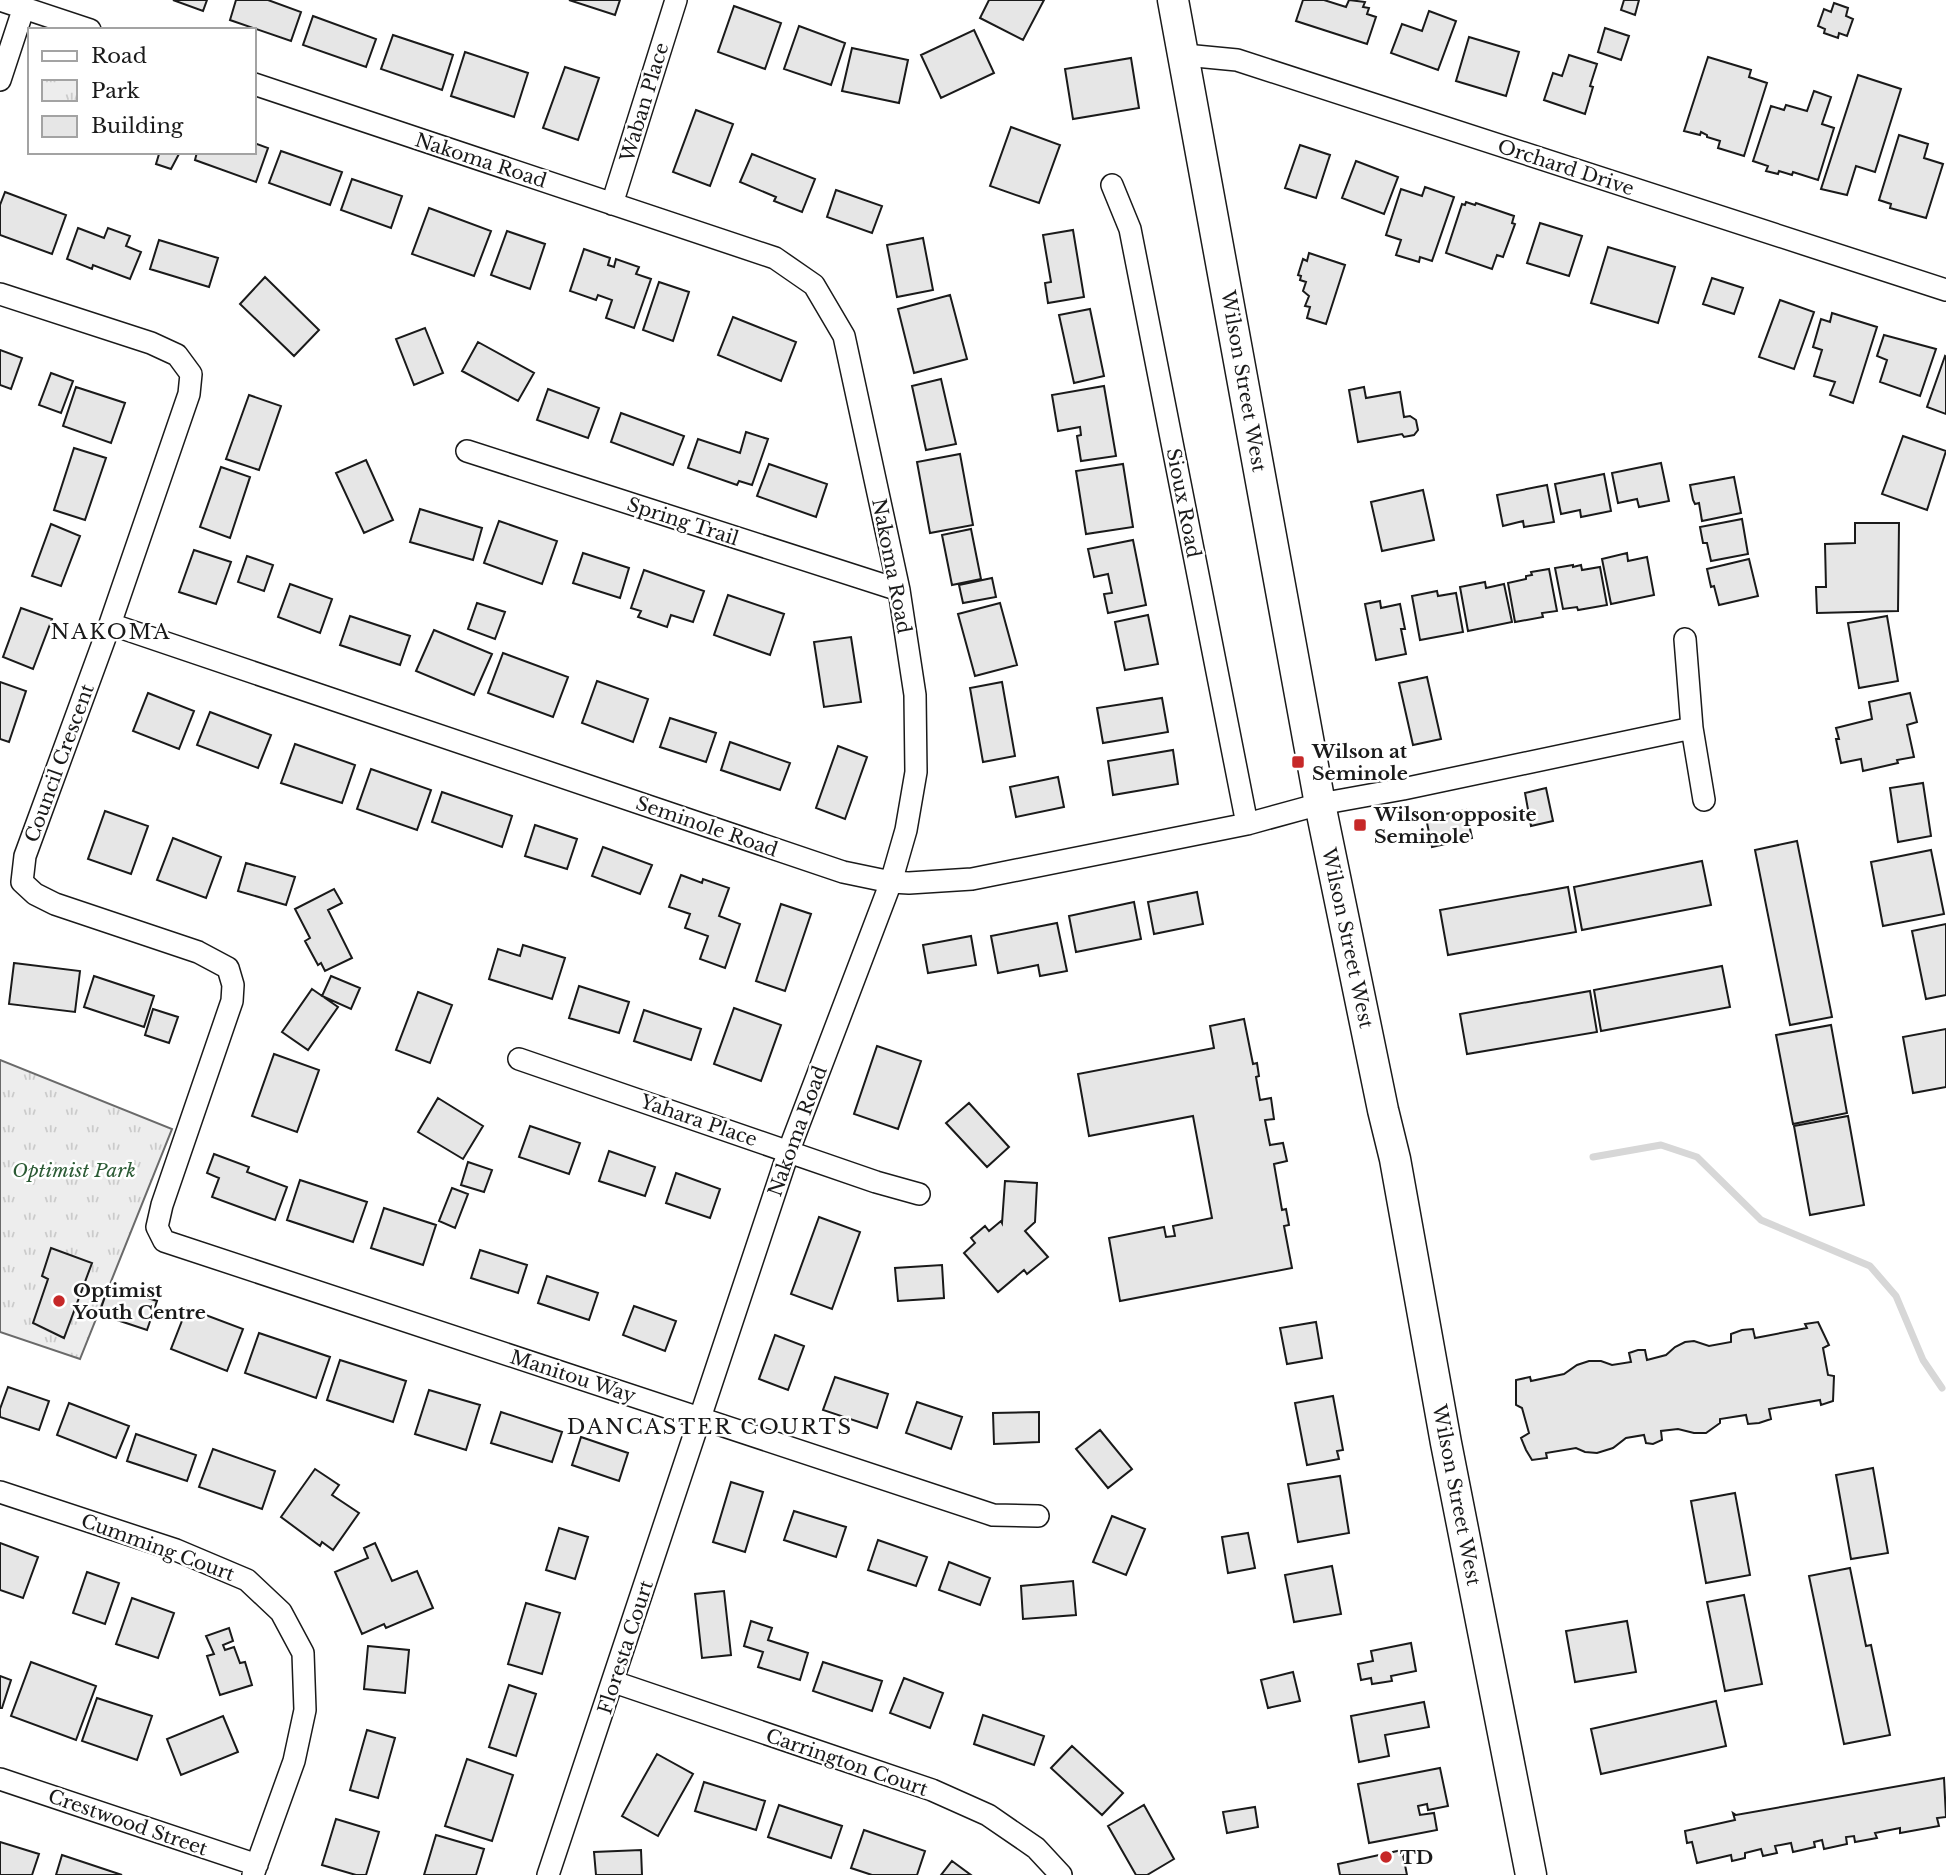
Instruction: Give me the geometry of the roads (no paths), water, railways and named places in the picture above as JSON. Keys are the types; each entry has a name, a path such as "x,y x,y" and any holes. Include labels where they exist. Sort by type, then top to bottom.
{"main road":[{"name":"Wilson Street West","path":"1173,0 1320,804 1395,1159 1446,1443 1531,1875"}],"street":[{"path":"0,0 84,28"},
{"name":"Waban Place","path":"612,204 676,0"},
{"path":"0,80 24,8"},
{"name":"Orchard Drive","path":"1185,55 1237,60 1946,290"},
{"name":"Nakoma Road","path":"256,85 775,258 814,285 844,336 900,590 915,695 916,772 906,830 891,882 789,1150 701,1418"},
{"name":"Sioux Road","path":"1112,185 1130,229 1247,824"},
{"name":"Council Crescent","path":"0,294 151,343 177,355 191,374 189,394 110,624 25,856 22,882 35,894 55,904 198,952 228,968 233,985 232,1000 162,1205 157,1227"},
{"name":"Spring Trail","path":"467,451 900,590"},
{"name":"Seminole Road","path":"110,624 843,872 891,882 972,879 1247,824 1320,804 1692,728"},
{"path":"1685,639 1692,728 1704,800"},
{"name":"Yahara Place","path":"520,1059 876,1182 919,1194"},
{"name":"Manitou Way","path":"157,1227 164,1241 993,1515 1038,1516"},
{"name":"Floresta Court","path":"548,1875 701,1418"},
{"name":"Cumming Court","path":"0,1492 176,1550 247,1580 281,1612 303,1653 305,1710 294,1761 255,1870"},
{"name":"Carrington Court","path":"614,1682 932,1790 988,1815 1036,1848 1061,1875"},
{"name":"Crestwood Street","path":"0,1779 255,1870"}],"waterway":[{"path":"1593,1157 1661,1145 1697,1157 1761,1220 1870,1266 1896,1296 1923,1360 1942,1388"}],"place":[{"name":"Wilson at Seminole","path":"1298,762"},
{"name":"Wilson opposite Seminole","path":"1360,825"},
{"name":"Optimist Youth Centre","path":"59,1301"},
{"name":"TD","path":"1386,1857"}],"district":[{"name":"NAKOMA","path":"111,632"},
{"name":"DANCASTER COURTS","path":"710,1427"}],"park label":[{"name":"Optimist Park","path":"74,1170"}]}
